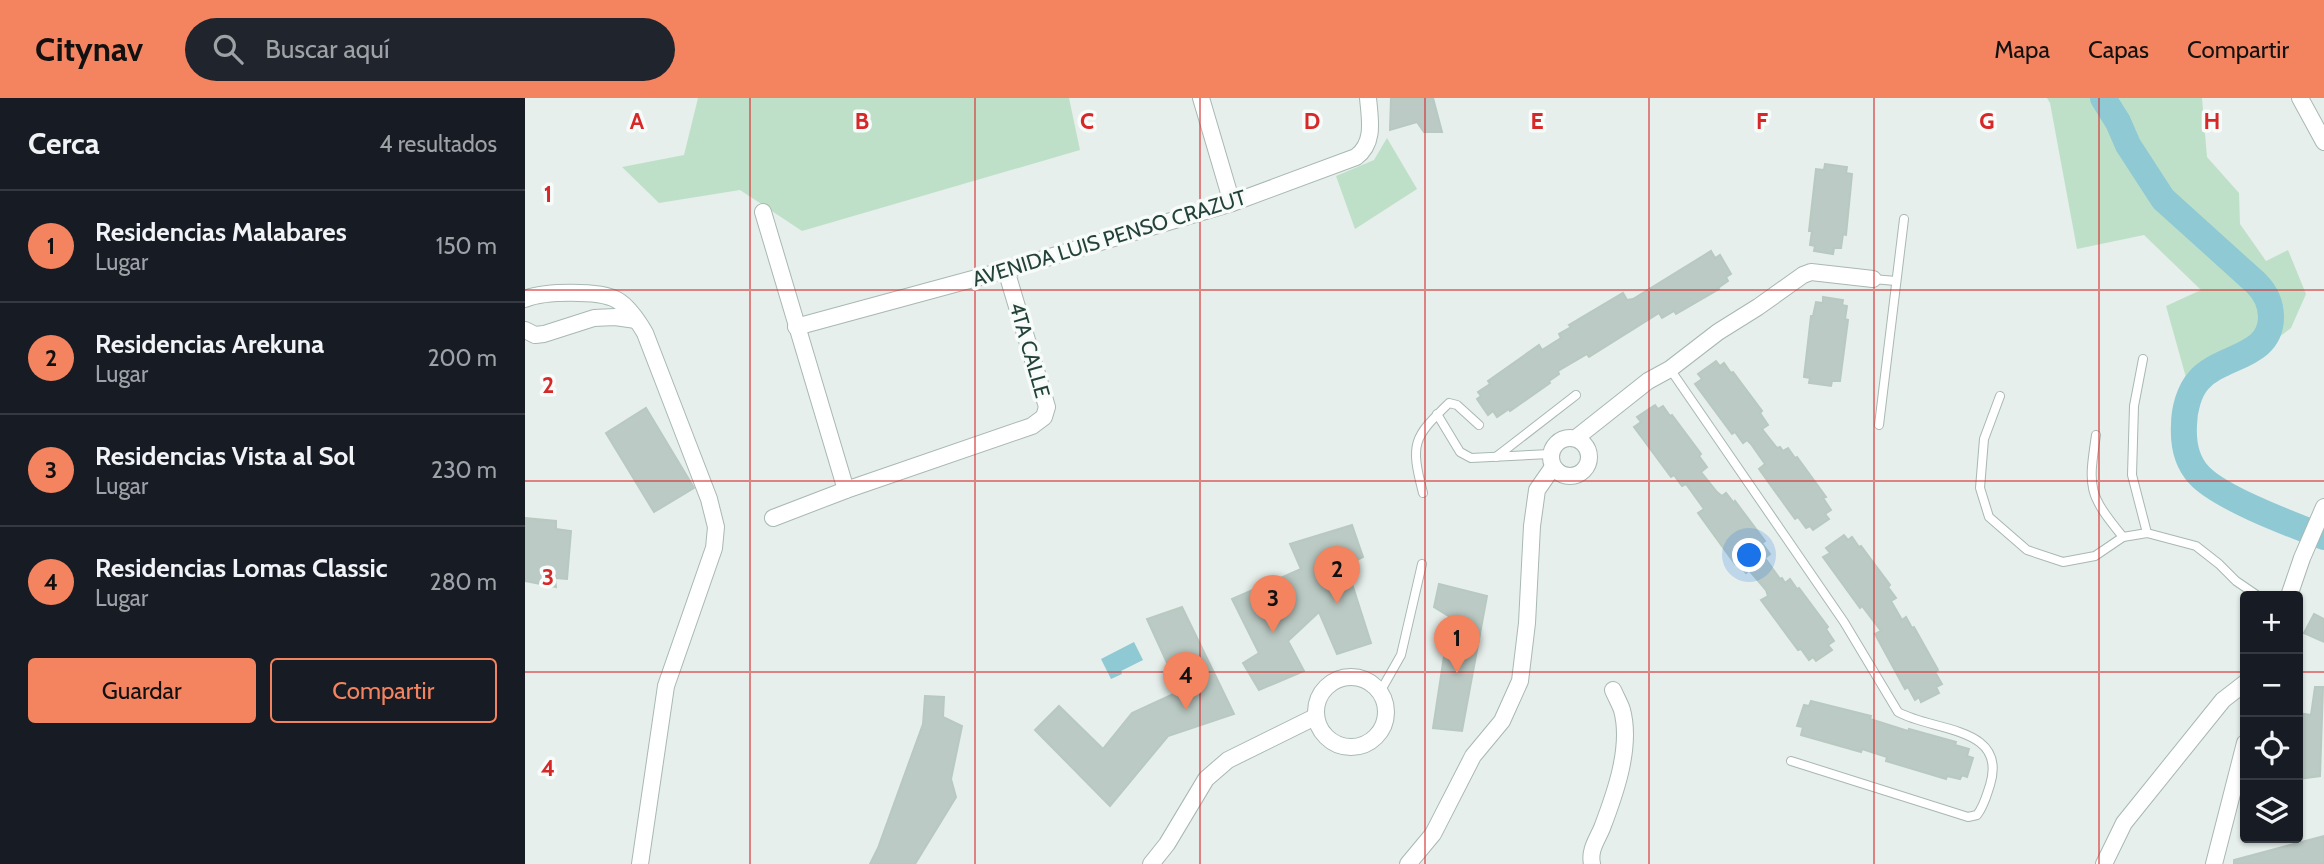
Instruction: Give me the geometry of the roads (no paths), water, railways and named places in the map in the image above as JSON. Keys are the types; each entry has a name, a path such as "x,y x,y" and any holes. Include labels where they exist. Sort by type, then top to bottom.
{"street":[{"path":"1202,98 1232,203"},
{"name":"AVENIDA LUIS PENSO CRAZUT","path":"796,327 1006,270 1232,203 1356,157 1364,151 1369,141 1368,98"},
{"path":"2300,98 2324,142"},
{"path":"763,212 846,490 773,518"},
{"name":"4TA CALLE","path":"846,490 1032,426 1044,417 1047,407 1006,270"},
{"path":"1408,864 1433,834 1473,757 1503,721 1520,681 1529,601 1532,526 1537,490 1552,461 1552,448 1561,439 1576,438 1648,381 1670,369 1718,332 1803,275 1811,272 1873,279"},
{"path":"525,299 542,294 606,296 625,305 645,333 678,425 709,499 716,527 713,557 666,687 640,864"},
{"path":"586,295 587,321"},
{"path":"525,330 535,335 587,321 615,317 636,320"},
{"path":"1552,461 1563,475 1582,472 1587,467 1590,455 1588,448 1576,438"},
{"path":"2291,591 2324,507"},
{"path":"1350,676 1361,678 1372,683 1380,692 1385,703 1386,719 1378,735 1369,743 1358,747 1335,744 1319,728 1315,705 1320,694 1338,679 1350,676"},
{"path":"2104,864 2125,823 2223,700 2240,687"},
{"path":"1592,864 1590,857 1593,845 1609,806 1623,750 1622,711 1613,690"},
{"path":"1151,864 1167,844 1206,779 1238,754 1315,717"},
{"path":"2214,864 2240,763"}],"lane":[{"path":"1879,425 1904,219"},
{"path":"1873,279 1896,281"},
{"path":"2143,359 2134,406 2131,456 2132,475 2147,533"},
{"path":"1670,369 1844,622 1898,712 1911,719 1976,738 1990,753 1995,771 1984,806 1977,815 1968,817 1791,761"},
{"path":"1496,457 1576,395"},
{"path":"2000,396 1984,439 1980,488 1989,517 2027,550 2063,562 2095,556 2123,537 2147,533 2196,547 2251,591"},
{"path":"1423,493 1417,467 1420,432 1449,402 1457,405 1479,425"},
{"path":"1437,414 1460,452 1471,458 1552,461"},
{"path":"2096,435 2091,468 2092,490 2102,511 2123,537"},
{"path":"1380,692 1401,655 1422,564"}],"water":[{"path":"1134,642 1143,660 1111,679 1101,659"}],"waterway":[{"path":"2103,98 2128,145 2163,199 2256,283 2265,294 2270,307 2269,330 2263,341 2208,372 2192,390 2184,419 2185,445 2191,464 2199,475 2223,493 2324,537"}],"place":[{"name":"Residencias Arekuna","path":"1337,604"},
{"name":"Residencias Vista al Sol","path":"1273,633"},
{"name":"Residencias Malabares","path":"1457,673"},
{"name":"Residencias Lomas Classic","path":"1186,710"}]}
